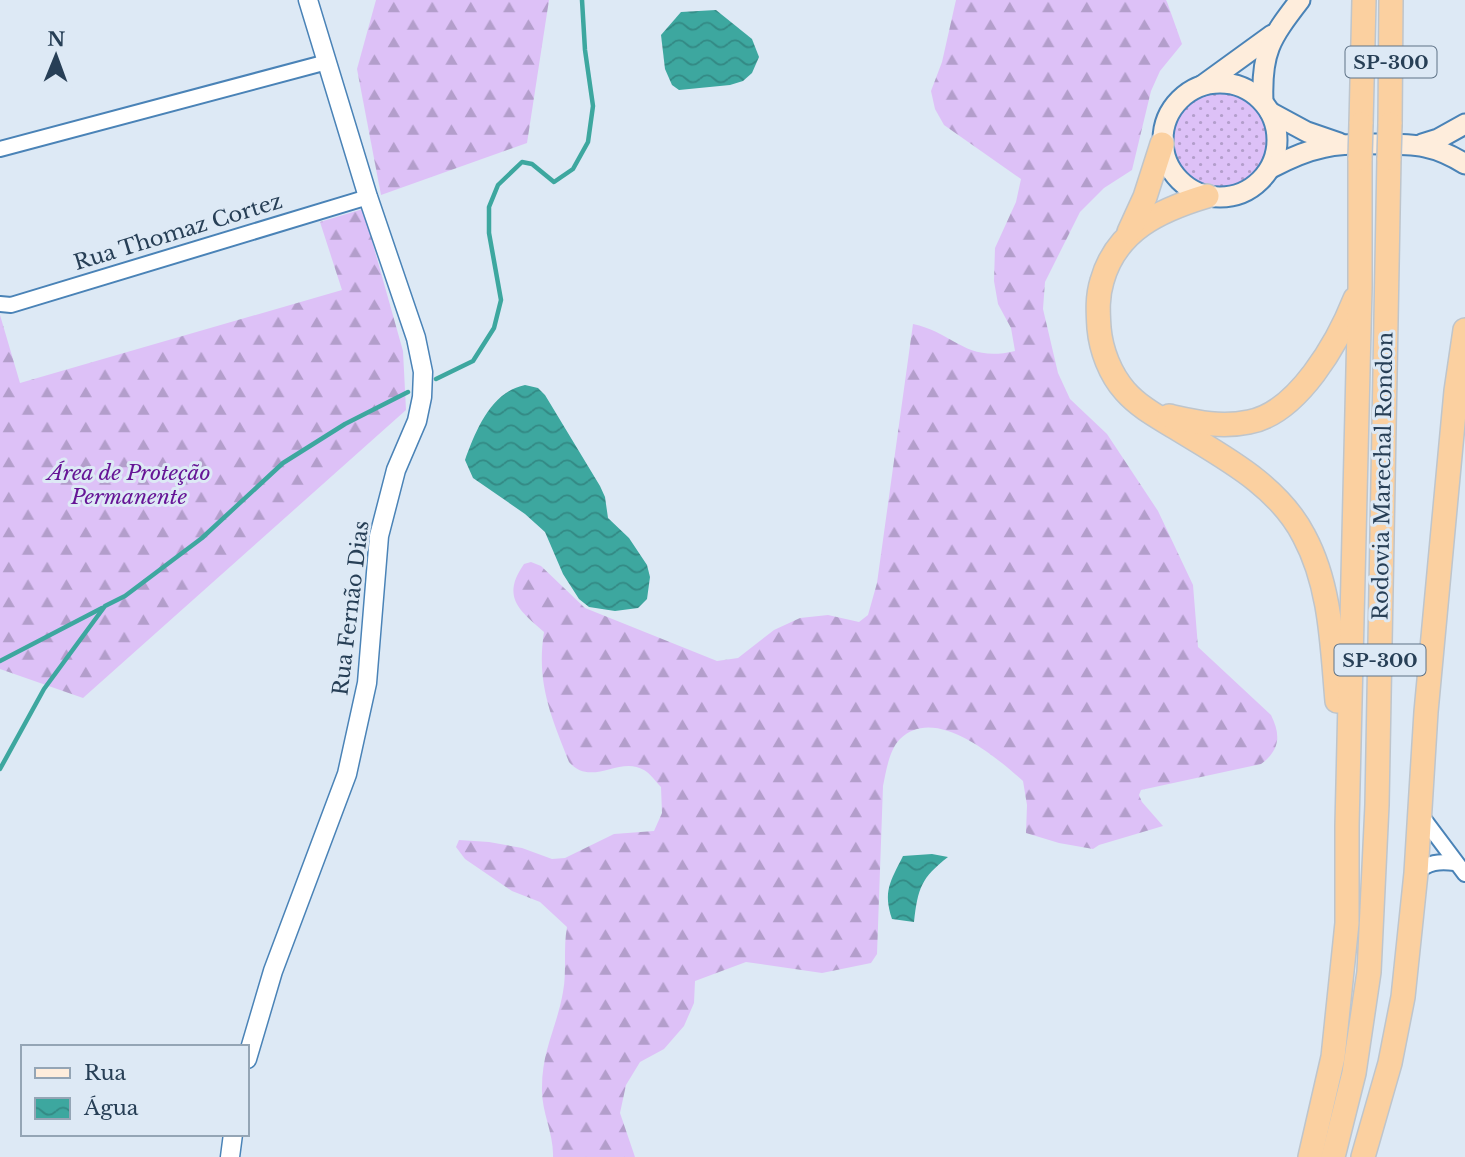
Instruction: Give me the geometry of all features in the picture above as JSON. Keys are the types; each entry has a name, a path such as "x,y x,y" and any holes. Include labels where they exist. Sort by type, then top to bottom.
{"highway":[{"name":"Rodovia Marechal Rondon","path":"1310,1157 1334,1057 1347,923 1364,0"},
{"name":"Rodovia Marechal Rondon","path":"1333,1157 1354,1073 1369,972 1377,805 1391,0"},
{"path":"1128,235 1145,197 1162,144"},
{"path":"1207,196 1175,206 1151,218 1128,235 1115,249 1099,290 1100,336 1105,356 1125,390 1148,411 1248,474 1276,497 1304,535 1320,575 1330,621 1347,826"},
{"path":"1148,411 1207,425 1252,422 1272,412 1296,393 1335,344 1360,287"},
{"path":"1363,1157 1382,1095 1398,1027 1416,873 1426,712 1456,391 1465,330"}],"main road":[{"path":"1270,168 1278,140 1276,125 1266,107 1263,65 1267,48 1276,32 1300,0"},
{"path":"1276,32 1202,86 1185,94 1172,108 1164,125 1162,144 1166,162 1176,178 1190,190 1207,196 1229,197 1250,190 1270,168 1307,151 1340,143 1422,144 1438,139 1465,124"},
{"path":"1202,86 1218,83 1235,85 1250,91 1266,107 1307,132 1340,143"},
{"path":"1422,144 1445,152 1465,164"}],"street":[{"name":"Rua Fernão Dias","path":"248,1056 273,971 347,774 367,683 379,536 396,470 417,421 422,397 422,372 416,338 368,197 308,0"},
{"path":"0,149 327,62"},
{"name":"Rua Thomaz Cortez","path":"0,304 11,305 368,197"},
{"path":"1420,814 1460,869"},
{"path":"1416,873 1430,863 1438,862 1460,869"},
{"path":"230,1157 233,1136"}],"green space":[{"path":"376,0 549,0 527,143 381,195 357,69"},
{"path":"956,0 1167,2 1182,44 1160,71 1151,91 1132,170 1104,188 1080,212 1045,282 1043,309 1058,373 1070,399 1107,434 1158,511 1193,585 1198,647 1271,715 1277,736 1275,748 1261,764 1141,790 1139,795 1142,802 1163,826 1093,849 1026,833 1027,805 1023,781 997,759 965,738 930,727 914,730 900,739 893,749 883,786 877,954 871,963 822,973 746,962 695,981 694,1003 684,1026 664,1049 640,1062 626,1085 620,1113 635,1157 553,1157 552,1139 542,1096 543,1074 563,992 567,927 540,902 512,891 465,859 456,847 459,840 489,842 522,848 552,859 565,858 614,834 654,831 662,813 661,787 646,771 635,766 587,772 569,762 547,699 542,667 544,632 527,617 516,602 514,585 517,575 524,564 531,562 541,566 585,608 717,661 738,658 774,630 800,618 828,615 859,622 868,615 877,583 913,324 972,350 998,354 1015,351 1011,328 998,304 994,281 995,248 1016,202 1021,179 944,125 935,109 931,91 942,62"},
{"path":"1220,91 1239,95 1255,105 1265,121 1269,140 1265,159 1255,175 1239,185 1220,189 1201,185 1185,175 1175,159 1171,140 1175,121 1185,105 1201,95"},
{"name":"Área de Proteção Permanente","path":"363,209 403,351 406,410 83,698 0,669 0,315 20,383 342,290 320,222"}],"water":[{"path":"716,10 752,39 759,57 752,73 743,81 730,85 679,90 672,85 665,69 661,35 681,12"},
{"path":"525,385 538,388 545,395 600,486 605,497 608,518 629,538 647,565 650,577 647,599 638,608 615,611 589,607 579,599 563,574 545,532 525,514 473,478 465,460 486,414 503,395"},
{"path":"932,854 948,857 932,871 922,885 914,922 892,919 888,901 889,887 903,856"}],"waterway":[{"path":"436,379 473,361 494,328 501,300 489,233 489,207 498,185 522,162 532,164 554,182 573,169 588,142 593,106 585,50 582,0"},
{"path":"0,769 44,689 105,606 125,596 202,538 283,463 345,424 408,392"},
{"path":"0,661 102,608"}]}
